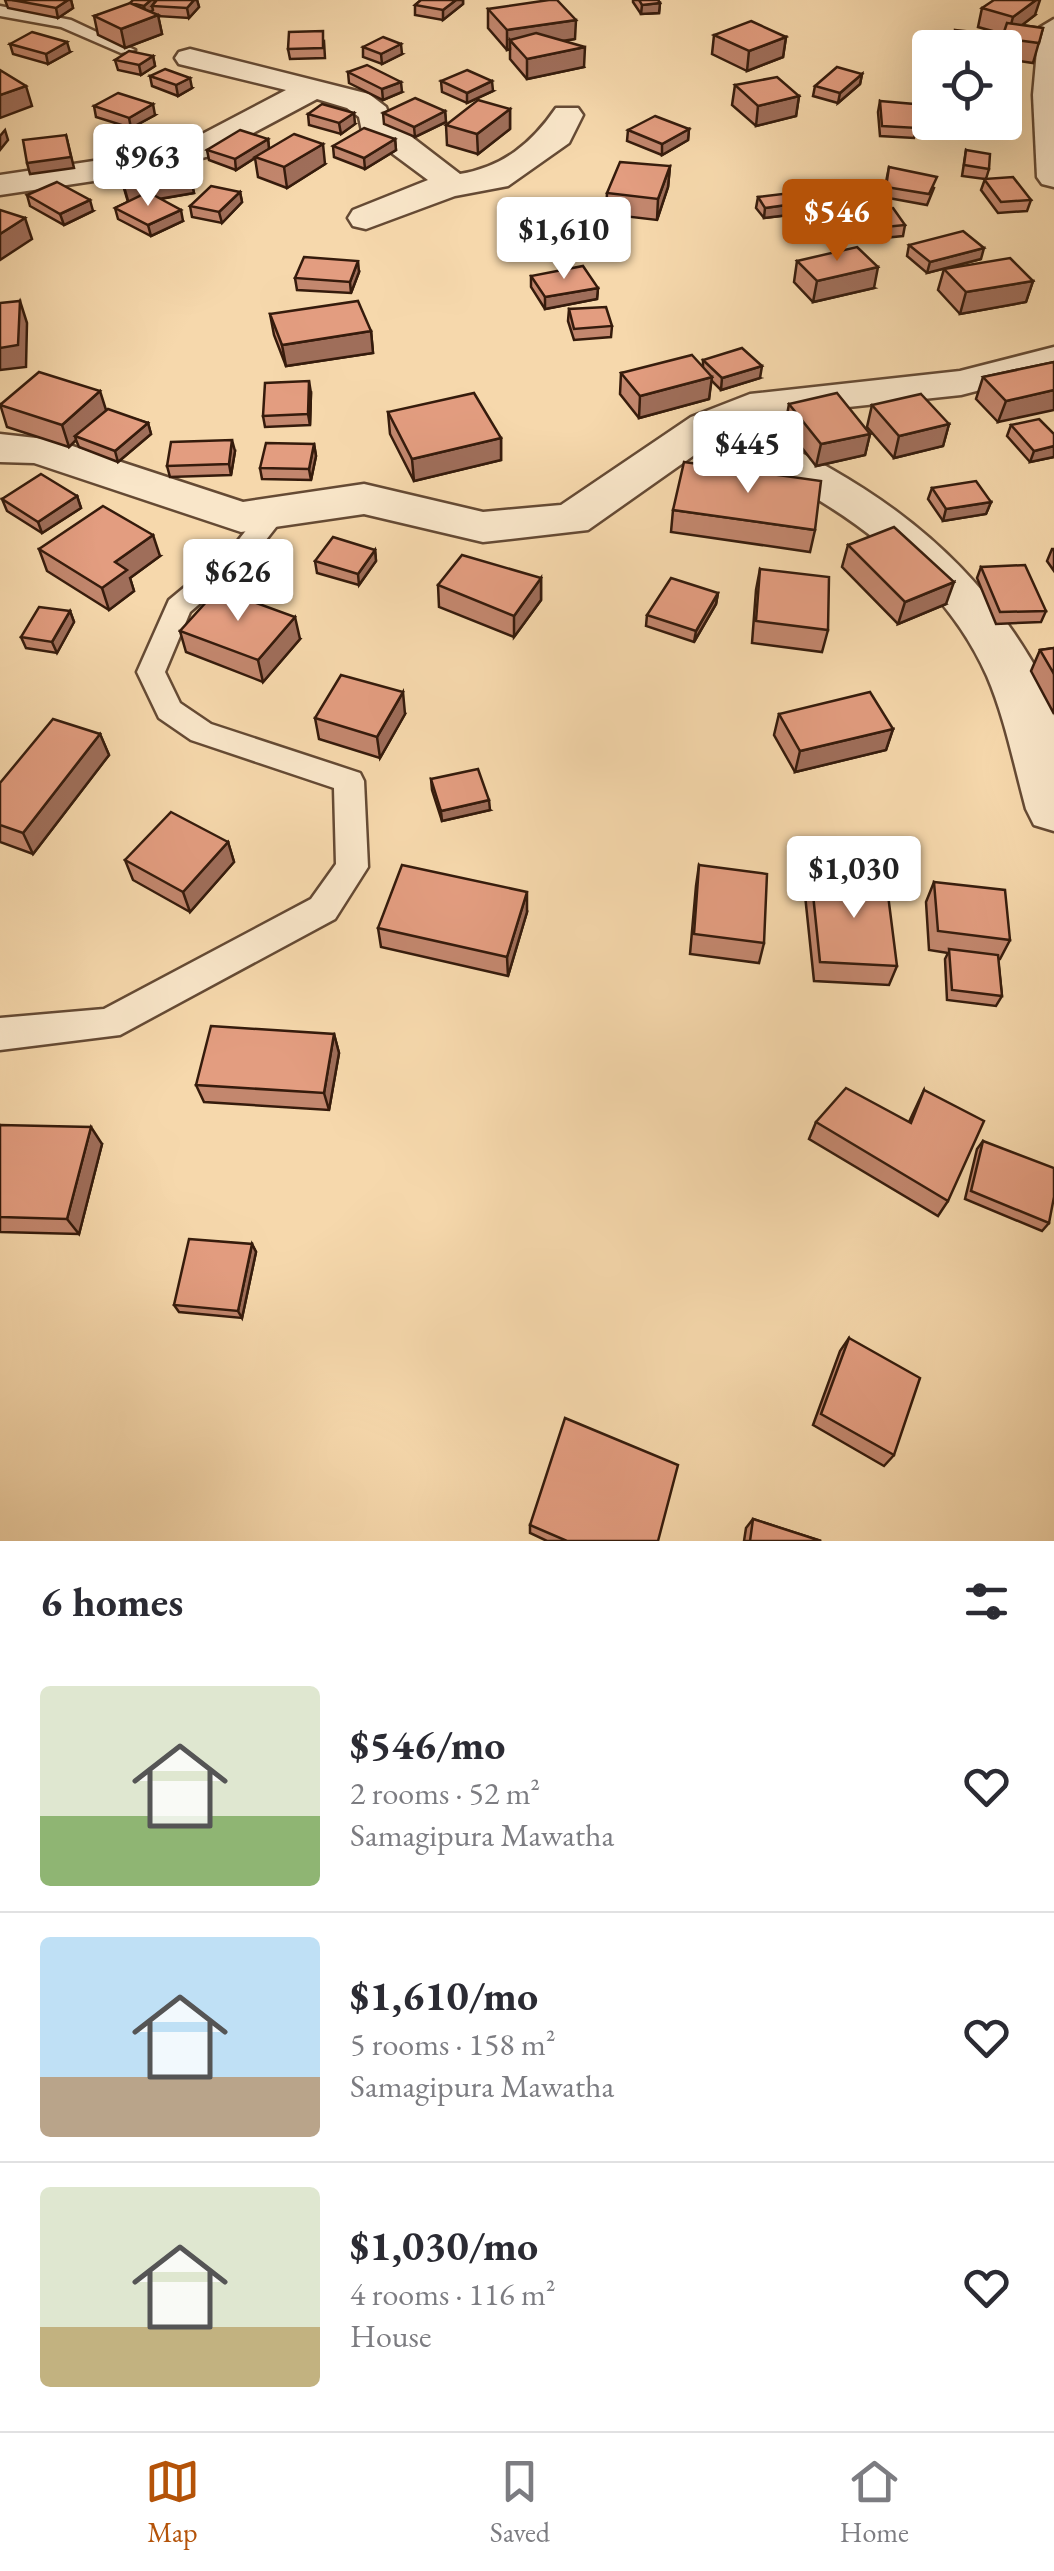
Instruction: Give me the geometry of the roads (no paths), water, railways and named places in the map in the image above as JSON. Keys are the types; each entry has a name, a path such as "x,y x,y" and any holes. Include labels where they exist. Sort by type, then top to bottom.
{"street":[{"path":"1054,28 1049,95 1054,176"},
{"path":"190,58 250,70 358,101 376,114 374,124 444,176 448,187"},
{"path":"0,185 127,166 198,149 310,90"},
{"path":"366,218 448,187 496,179 556,136 567,115"},
{"path":"0,448 38,450 241,517 271,516 364,499 483,527 572,519 706,426 765,403 961,383 1054,359"},
{"path":"706,426 780,456 900,530 955,590 1004,658 1046,756 1054,810"}],"lane":[{"path":"0,11 65,23 127,50"},
{"path":"0,1034 108,1024 322,909 352,868 349,781 201,732 169,710 152,672 179,608 242,553 271,516"}]}
